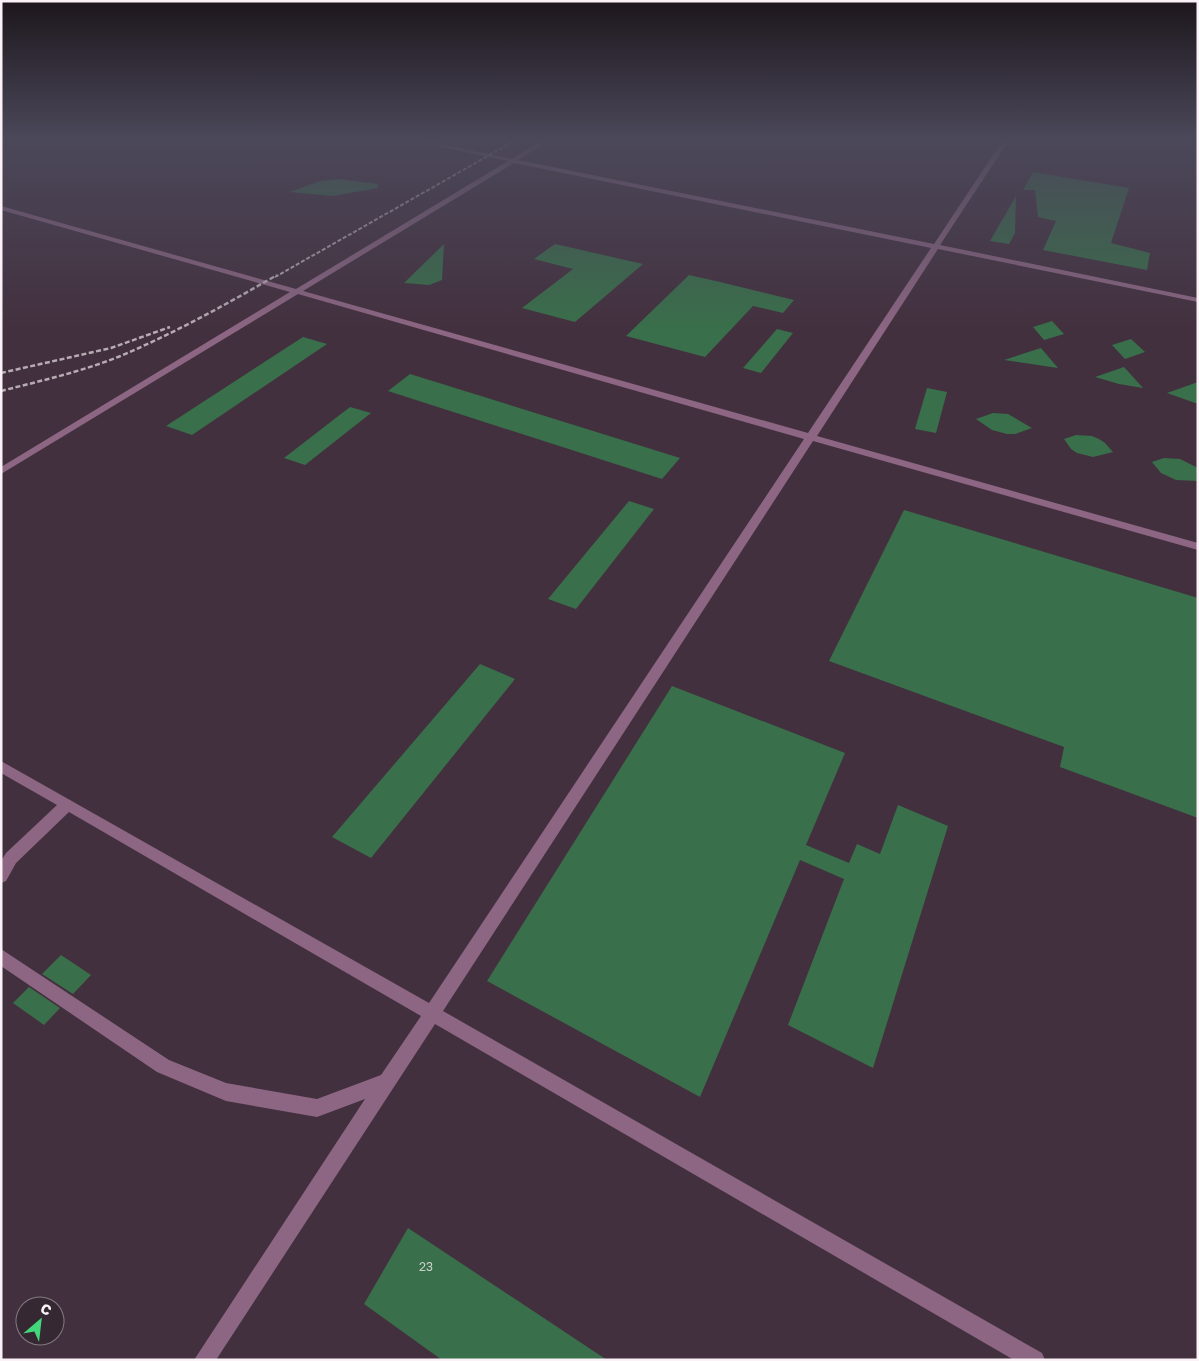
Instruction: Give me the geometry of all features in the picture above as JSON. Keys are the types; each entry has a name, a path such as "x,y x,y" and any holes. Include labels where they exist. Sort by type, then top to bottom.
{"lane":[{"path":"1,470 444,204"},
{"path":"725,204 1198,300"},
{"path":"204,1360 963,204"},
{"path":"1,208 1198,547"},
{"path":"1,766 1035,1360"},
{"path":"1,876 11,858 68,804"},
{"path":"1,957 163,1066 226,1092 317,1108 387,1082"}],"shaded area":[{"path":"1,204 1198,204 1198,1360 1,1360"}],"building":[{"path":"1012,204 1016,204 1015,233 1009,244 990,241"},
{"path":"1037,204 1124,204 1111,243 1150,253 1147,270 1043,250 1056,221 1038,217"},
{"path":"444,244 442,280 429,285 404,283"},
{"path":"555,244 643,264 575,322 522,308 573,269 534,259"},
{"path":"689,275 794,300 783,313 753,306 705,357 626,336"},
{"path":"1052,321 1064,334 1044,340 1033,327"},
{"path":"777,329 793,333 761,373 743,368"},
{"path":"303,337 327,344 192,435 166,426"},
{"path":"1131,339 1145,352 1125,359 1112,345"},
{"path":"1041,348 1058,368 1004,360"},
{"path":"1124,367 1143,388 1095,377"},
{"path":"410,374 680,458 662,479 388,391"},
{"path":"1198,382 1198,404 1167,393"},
{"path":"927,388 947,392 936,433 915,429"},
{"path":"350,407 371,413 305,465 284,458"},
{"path":"993,413 1008,414 1032,428 1015,434 1007,434 992,430 976,419"},
{"path":"1076,435 1092,436 1099,439 1113,452 1093,457 1077,453 1071,449 1064,439"},
{"path":"1164,458 1180,459 1198,468 1198,481 1176,480 1161,473 1152,462"},
{"path":"629,501 654,509 576,609 548,599"},
{"path":"904,510 1198,598 1198,818 1060,767 1064,747 829,661"},
{"path":"480,664 515,679 371,858 332,837"},
{"path":"672,686 845,753 806,845 849,863 857,844 880,854 898,805 948,826 873,1068 788,1025 844,879 800,860 700,1097 487,981"},
{"path":"61,955 91,975 73,994 42,974"},
{"path":"29,987 60,1008 44,1025 13,1003"},
{"path":"408,1228 607,1360 442,1360 364,1304"}],"railway":[{"path":"275,277 404,204"},
{"path":"1,391 75,372 118,357 199,319 277,275"},
{"path":"1,373 111,348 170,327"}]}
